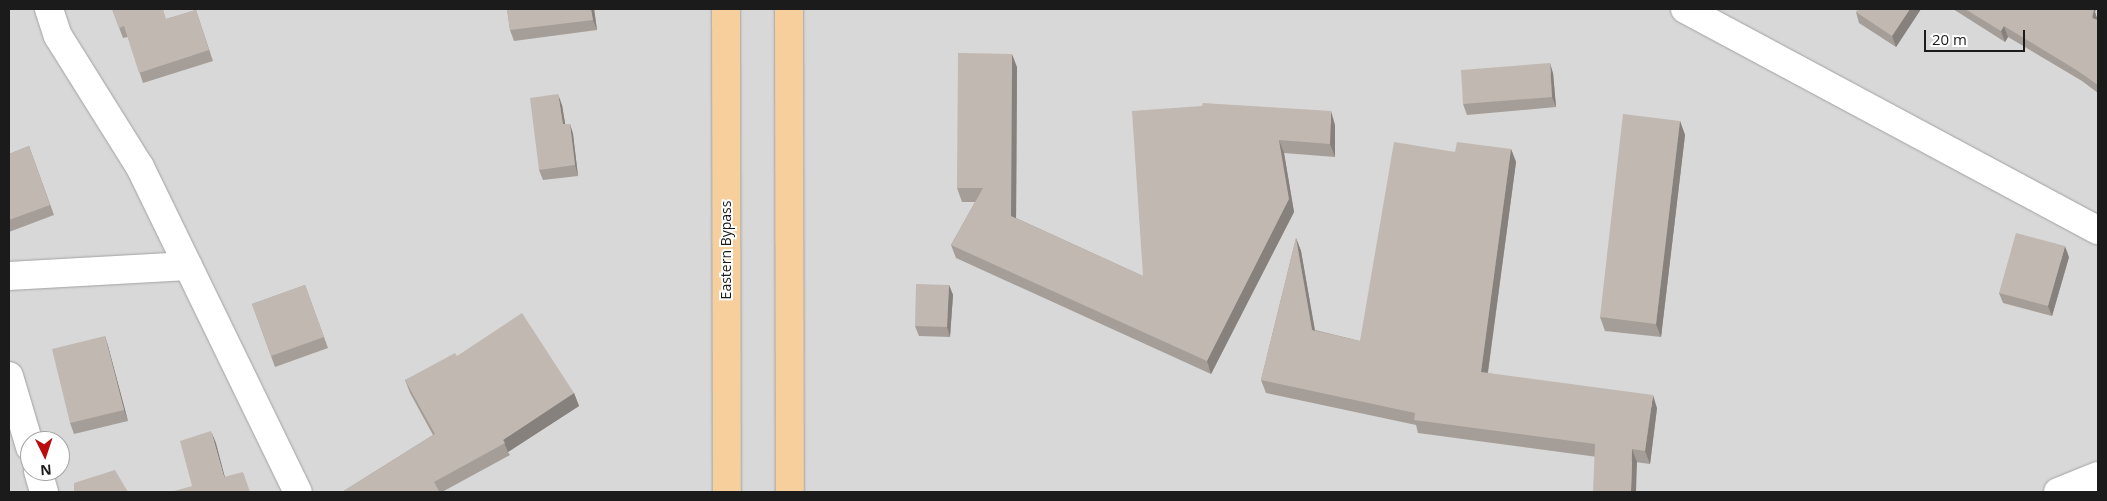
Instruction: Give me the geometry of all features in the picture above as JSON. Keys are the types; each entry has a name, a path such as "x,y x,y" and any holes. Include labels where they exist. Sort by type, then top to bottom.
{"main road":[{"name":"Eastern Bypass","path":"726,9 727,492"},
{"path":"790,9 790,492"}],"street":[{"path":"49,9 58,36 140,167 298,492"},
{"path":"1685,9 2098,230"},
{"path":"9,276 188,266"},
{"path":"9,376 25,431"},
{"path":"2058,492 2098,476"}],"shaded area":[{"path":"9,9 2098,9 2098,492 9,492"}],"building":[{"path":"112,9 163,9 166,19 196,10 209,50 139,73 124,26 119,28"},
{"path":"507,9 591,9 593,20 510,30"},
{"path":"1858,9 1910,9 1892,36 1856,12"},
{"path":"1965,9 2094,10 2092,18 2098,20 2098,85 2004,26 2001,31"},
{"path":"958,53 1012,54 1011,216 1143,276 1132,111 1202,106 1203,103 1331,111 1330,144 1279,140 1289,199 1207,361 951,245 983,188 957,188"},
{"path":"1550,63 1552,97 1463,104 1461,70"},
{"path":"558,94 563,124 570,124 575,165 539,170 530,98"},
{"path":"1623,114 1680,121 1656,324 1600,317"},
{"path":"1394,142 1455,152 1457,142 1511,149 1481,372 1653,395 1645,451 1632,449 1631,492 1593,492 1595,444 1414,420 1415,413 1261,380 1296,238 1312,330 1360,341"},
{"path":"29,146 50,205 9,220 9,154"},
{"path":"2016,233 2065,246 2048,306 1999,293"},
{"path":"916,284 949,285 947,327 915,326"},
{"path":"305,285 324,337 271,356 252,304"},
{"path":"522,313 574,393 503,440 505,443 434,482 439,491 342,492 435,434 405,380 455,353 457,356"},
{"path":"105,336 124,410 70,423 52,349"},
{"path":"211,431 224,477 243,472 250,492 174,492 192,486 180,441"},
{"path":"115,470 128,492 74,492 74,483"}]}
